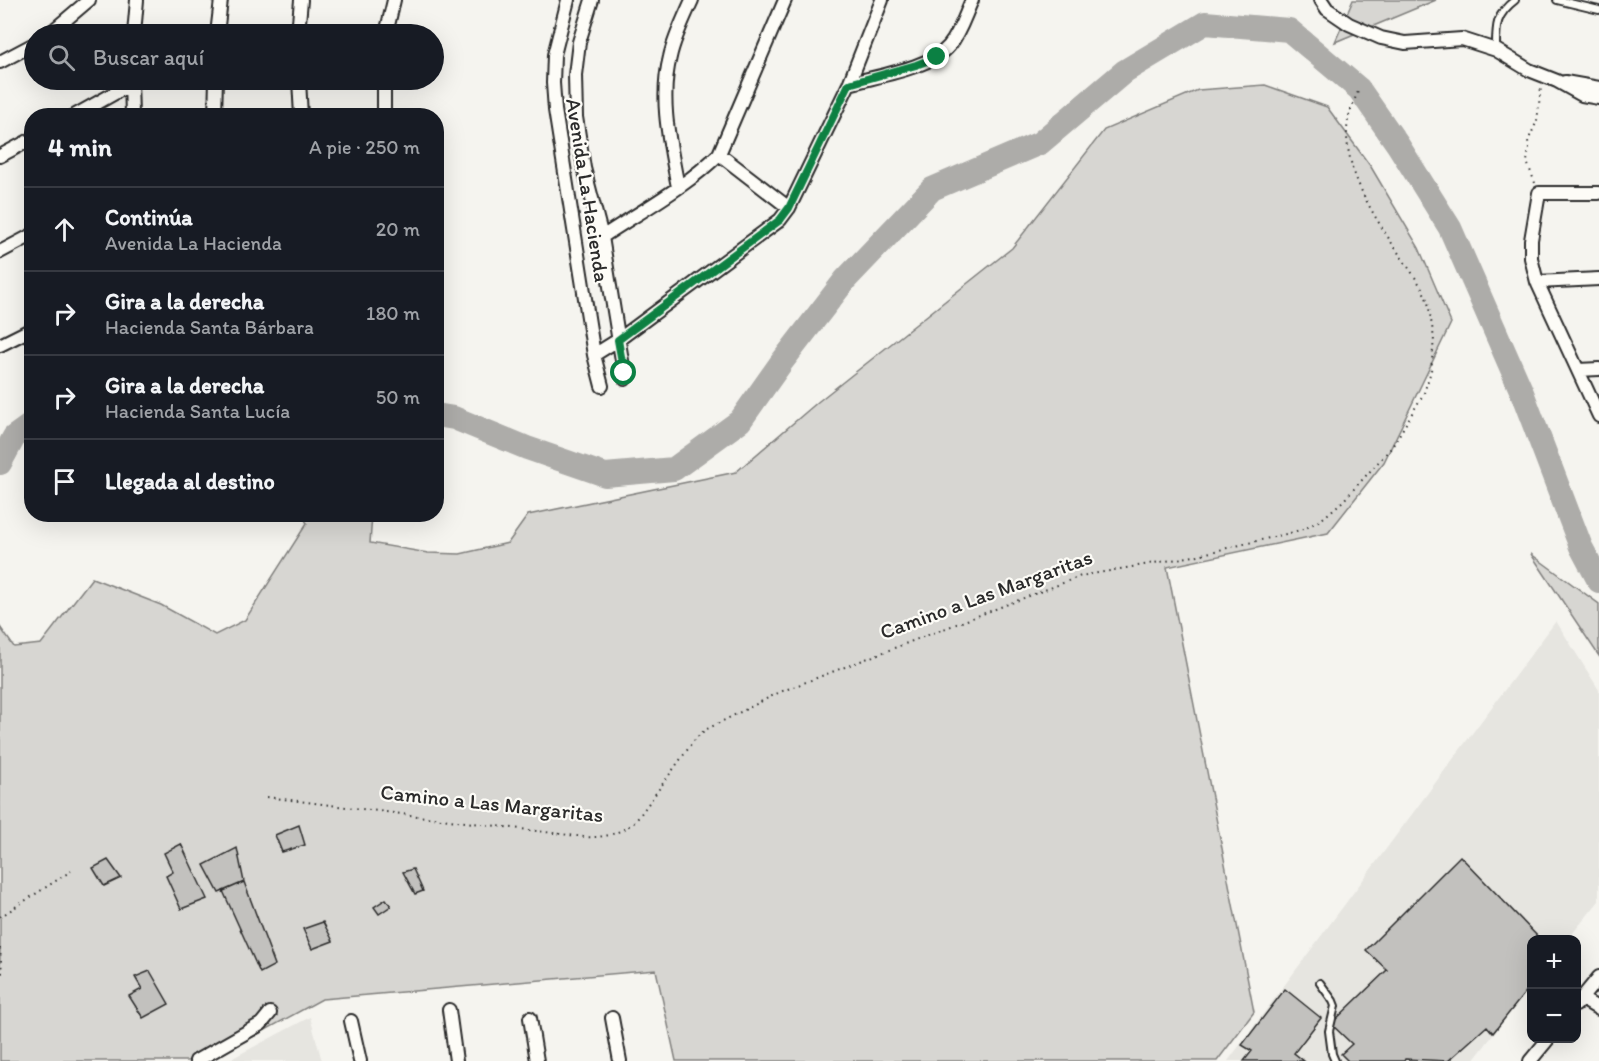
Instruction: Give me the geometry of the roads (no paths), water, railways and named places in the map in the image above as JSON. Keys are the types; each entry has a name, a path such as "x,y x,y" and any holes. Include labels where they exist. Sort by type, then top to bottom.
{"street":[{"path":"61,24 89,0"},
{"path":"135,24 137,0"},
{"path":"218,24 220,0"},
{"path":"299,24 301,0"},
{"path":"388,24 394,0"},
{"name":"Avenida La Hacienda","path":"568,0 554,55 555,110 594,355 602,386"},
{"name":"Avenida La Hacienda","path":"592,0 579,42 575,75 576,117 584,168 602,237 626,380"},
{"path":"678,187 666,125 665,87 670,56 692,0"},
{"path":"602,237 678,187 707,166 719,154 785,0"},
{"path":"594,355 618,340 780,220 789,208 849,84 882,0"},
{"path":"849,84 937,57 955,39 972,0"},
{"path":"1322,0 1327,9 1349,24 1381,38 1405,43 1462,39 1496,50 1529,70 1557,81 1582,95 1599,98"},
{"path":"0,62 24,49"},
{"path":"1557,81 1599,88"},
{"path":"87,108 118,90"},
{"path":"131,90 132,108"},
{"path":"215,108 216,90"},
{"path":"300,90 301,108"},
{"path":"384,90 384,108"},
{"path":"0,156 24,143"},
{"path":"719,154 789,208"},
{"path":"1599,193 1539,193 1531,240 1531,258 1537,282 1599,416"},
{"path":"0,252 24,239"},
{"path":"1537,282 1599,279"},
{"path":"0,345 24,333"},
{"path":"1578,370 1599,369"},
{"path":"1581,1000 1599,977"},
{"path":"1581,1003 1599,1009"},
{"path":"449,1010 456,1061"},
{"path":"196,1061 261,1024 270,1013"},
{"path":"530,1018 537,1061"},
{"path":"612,1018 620,1061"},
{"path":"351,1021 360,1061"},
{"path":"1530,1061 1544,1043"}],"lane":[{"path":"1496,50 1496,23 1508,5 1515,0"},
{"path":"1557,0 1599,10"},
{"path":"1320,983 1334,1001 1335,1006 1329,1031 1335,1061"}],"waterway":[{"path":"444,416 454,418 527,448 605,475 674,469 740,421 845,280 932,189 1040,143 1125,71 1205,23 1289,30 1359,89 1398,145 1450,228 1521,390 1581,547 1599,581"},
{"path":"0,463 14,437 24,430"}]}
